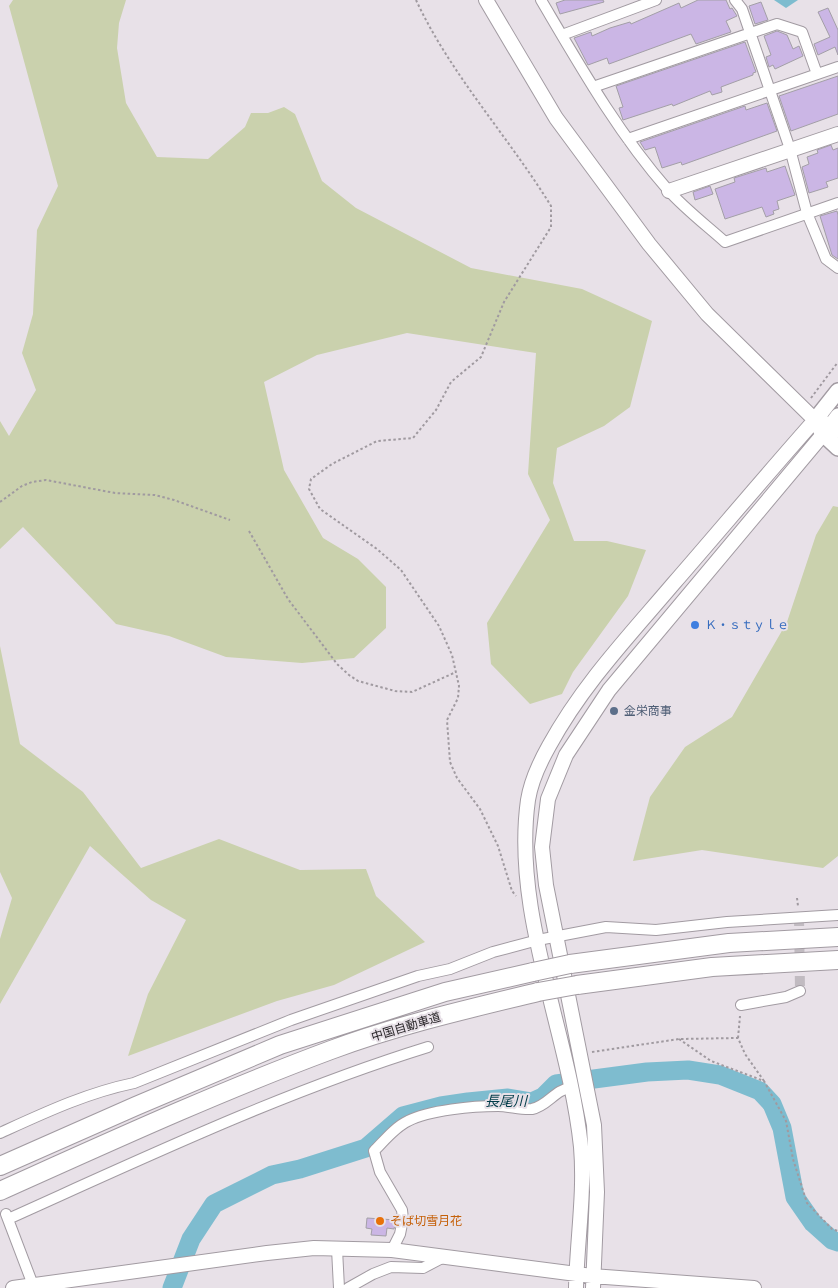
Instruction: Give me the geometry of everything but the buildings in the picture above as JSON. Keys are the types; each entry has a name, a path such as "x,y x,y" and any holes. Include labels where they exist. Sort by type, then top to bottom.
{"highway":[{"path":"729,943 838,928"},
{"name":"中国自動車道","path":"0,1166 136,1106 280,1046 446,992 570,964 729,943 838,937"},
{"name":"中国自動車道","path":"0,1191 148,1124 332,1050 417,1023 538,992 577,985 712,967 817,961 838,962"}],"main road":[{"path":"838,391 815,420 833,426 838,448"}],"street":[{"path":"486,0 556,118 649,244 707,314 815,420 594,676 556,733 539,765 528,798 524,851 527,886 564,1054 581,1146 583,1195 576,1288"},
{"path":"542,0 593,87 628,139 669,191 724,242 838,203"},
{"path":"562,35 656,0"},
{"path":"735,0 742,9 790,149 808,213 826,259 838,268"},
{"path":"593,87 777,24 802,32 817,74"},
{"path":"628,139 838,67"},
{"path":"669,191 838,134"},
{"path":"592,1282 597,1192 594,1125 546,885 542,847 548,799 566,755 609,690 833,426"},
{"path":"0,1133 64,1104 110,1088 134,1083 291,1020 418,976 450,970 493,952 538,940 606,927 656,930 727,922 838,915"},
{"path":"741,1005 786,998 800,991"},
{"path":"34,1285 7,1216 212,1128 368,1066 428,1047"},
{"path":"392,1250 400,1234 403,1218 402,1210 380,1172 374,1151 398,1127 409,1120 440,1112 498,1106 532,1109 542,1106 563,1088 571,1088"},
{"path":"337,1248 339,1288"},
{"path":"13,1288 267,1253 337,1248 392,1250 442,1258 576,1273 592,1282 754,1288"},
{"path":"348,1288 373,1274 391,1267 423,1268 442,1258"}],"path":[{"path":"416,0 429,29 462,80 551,206 551,227 504,302 480,357 451,382 436,410 413,438 377,442 332,464 312,479 308,489 320,509 377,549 401,570 439,626 452,656 456,672 458,698 447,720 450,762 457,778 480,809 498,846 512,891 517,897"},
{"path":"802,406 814,396 838,362"},
{"path":"0,502 22,486 46,480 164,498 230,520"},
{"path":"249,531 288,599 337,664 358,681 395,691 412,692 456,672"},
{"path":"741,1005 738,1038 745,1054 764,1081 786,1121 793,1159 807,1203 832,1228 838,1231"},
{"path":"581,1054 679,1039 738,1038"},
{"path":"679,1039 711,1061 764,1081"}],"green space":[{"path":"13,0 126,0 119,23 117,48 126,103 157,157 208,159 245,127 251,113 268,113 284,107 295,114 322,181 356,208 471,268 582,289 652,321 630,407 604,426 557,448 553,483 574,541 607,541 646,550 628,596 573,672 562,694 530,704 491,664 487,623 550,520 528,474 536,353 407,333 317,355 264,382 284,470 323,538 358,559 386,587 386,628 354,658 302,663 226,657 169,636 116,624 23,527 0,549 0,421 9,436 36,390 22,353 33,314 37,230 58,186 9,6"},
{"path":"833,506 838,507 838,856 823,868 702,850 633,861 650,797 685,747 732,717 787,622 816,535"},
{"path":"0,646 20,744 83,792 141,868 219,839 300,870 366,869 376,896 425,942 334,985 277,1001 128,1056 148,994 186,920 151,900 90,846 0,1004 0,939 12,898 0,872"}],"water":[{"path":"774,0 798,0 786,8"}],"waterway":[{"name":"長尾川","path":"172,1288 191,1239 214,1204 272,1175 300,1169 366,1148 403,1116 441,1106 468,1102 508,1098 532,1102 543,1097 556,1084 647,1072 688,1070 720,1075 760,1091 772,1104 782,1128 795,1197 813,1223 832,1240 838,1242"}],"tunnel":[{"path":"799,916 800,991"}],"place":[{"name":"Ｋ・ｓｔｙｌｅ","path":"695,625"},
{"name":"金栄商事","path":"614,711"},
{"name":"そば切雪月花","path":"380,1221"}]}
